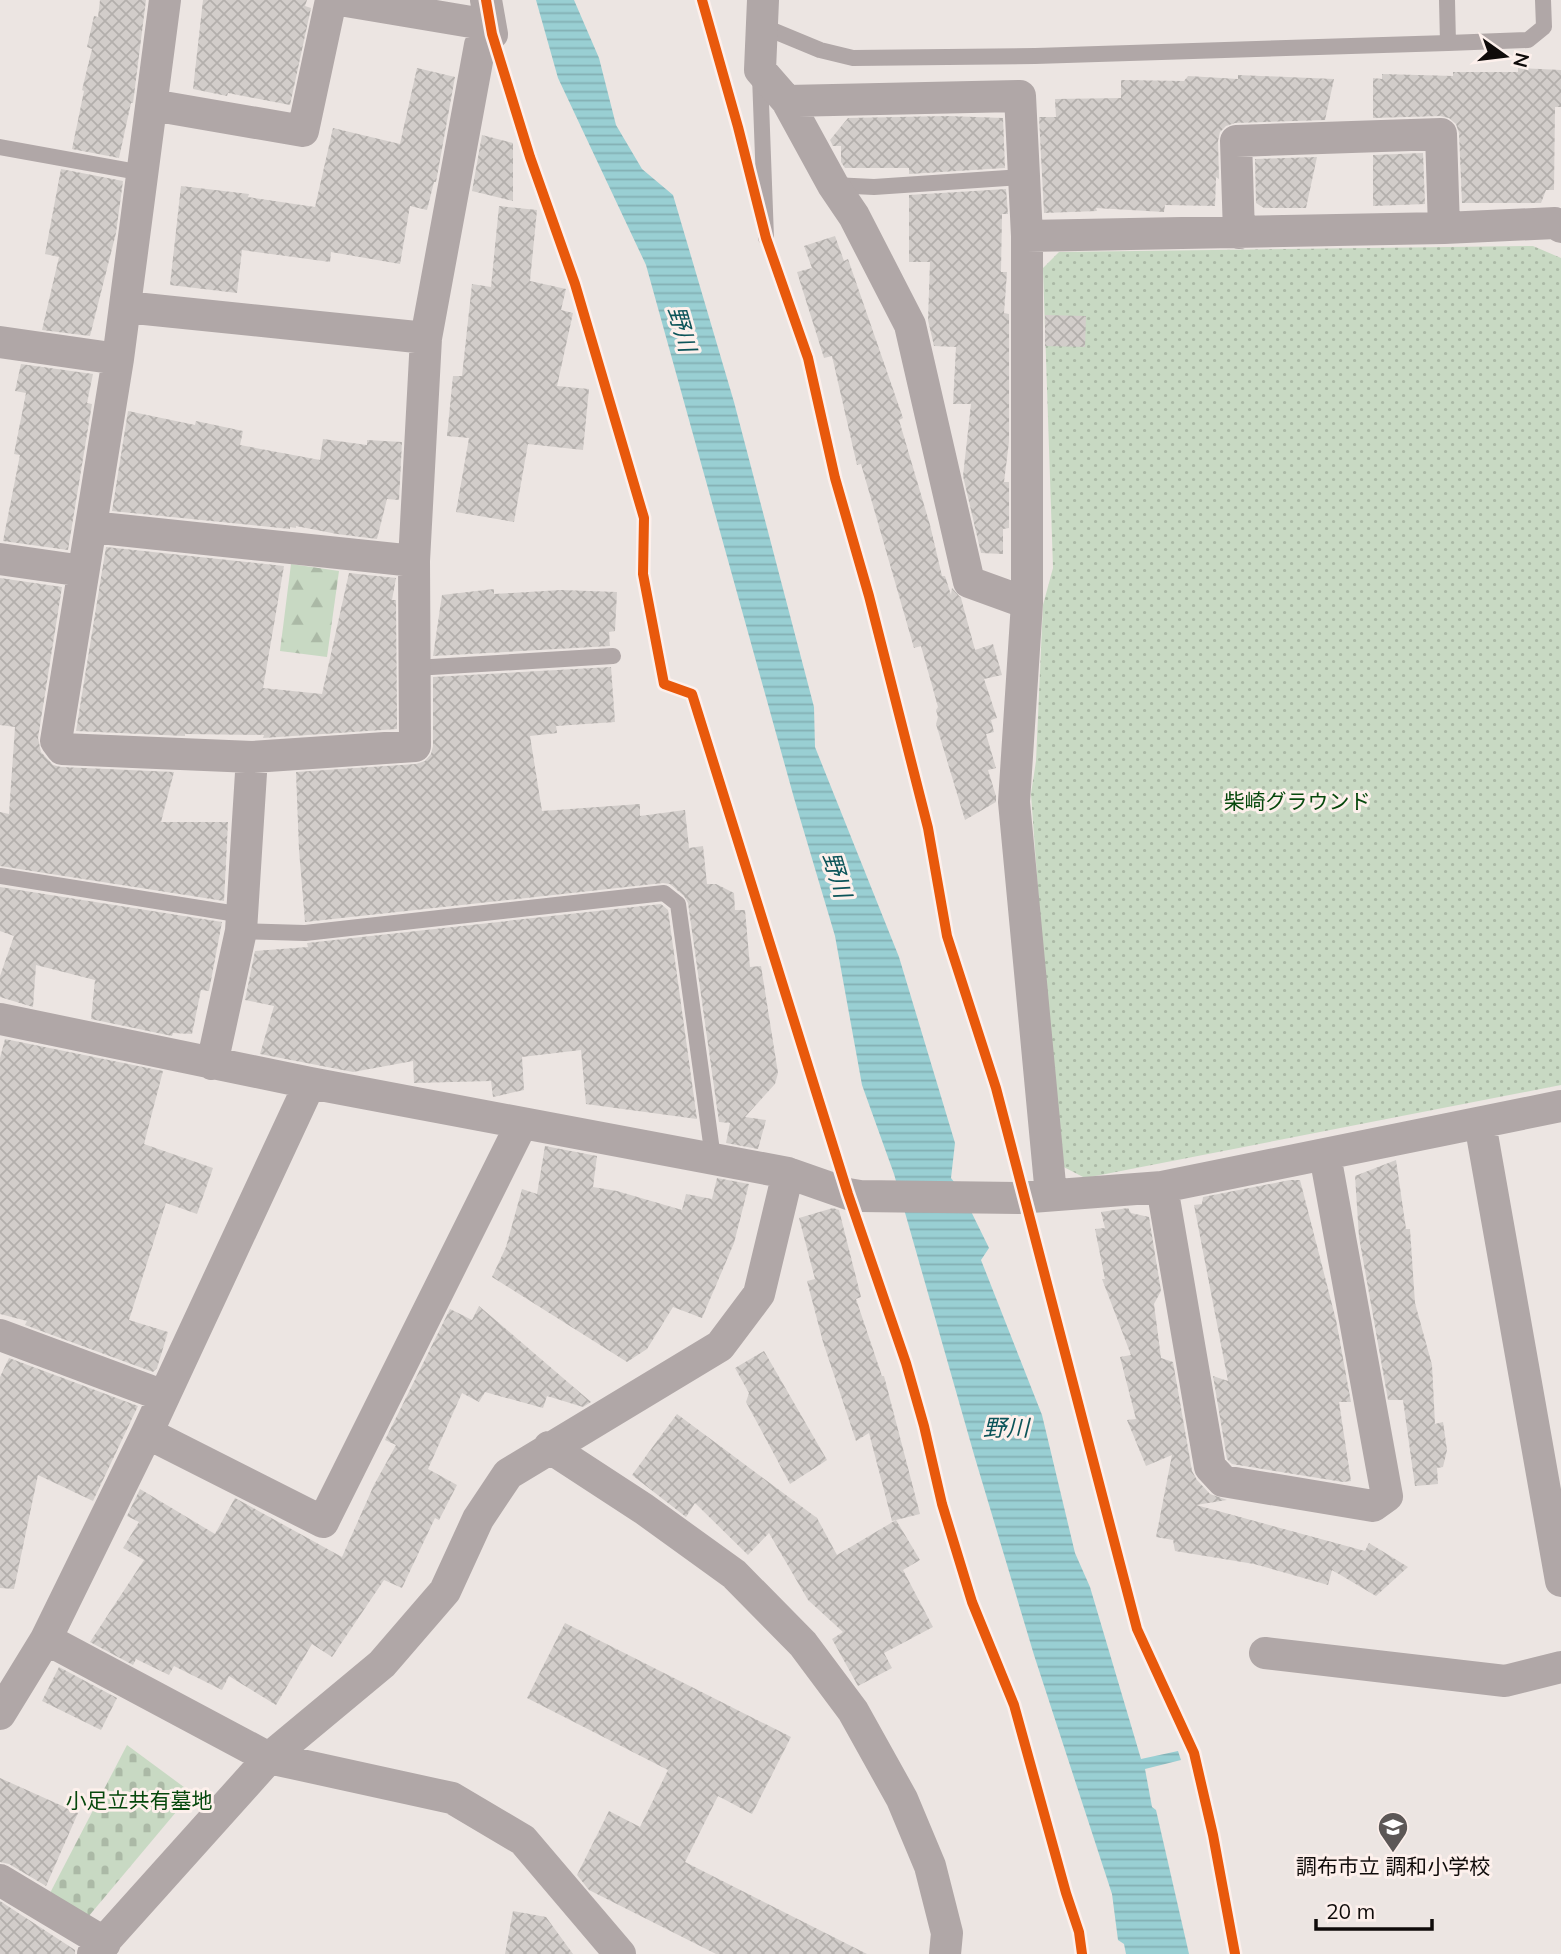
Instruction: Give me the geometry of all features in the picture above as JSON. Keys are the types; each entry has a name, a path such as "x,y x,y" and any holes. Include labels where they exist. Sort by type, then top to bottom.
{"street":[{"path":"164,0 118,359 56,741 62,749 252,757 415,746 414,561 426,338 480,45 492,34 488,13 340,0"},
{"path":"152,105 303,131 331,0"},
{"path":"762,13 760,70 787,101 833,185 854,216 910,325 968,582 1027,603"},
{"path":"787,101 1020,96 1027,236 1027,603 1014,802 1051,1195"},
{"path":"1239,233 1236,141 1441,134 1444,228"},
{"path":"1027,236 1444,228 1555,223 1561,227"},
{"path":"125,307 426,338"},
{"path":"0,342 118,359"},
{"path":"91,527 414,561"},
{"path":"0,559 83,571"},
{"path":"212,1064 242,923 252,757"},
{"path":"0,1019 212,1064 788,1173 860,1196 1018,1198 1162,1187 1561,1106"},
{"path":"0,1714 46,1639 147,1433 310,1083"},
{"path":"147,1433 323,1522 522,1123"},
{"path":"1480,1123 1551,1457 1561,1581"},
{"path":"1162,1187 1210,1467 1223,1481 1373,1506 1387,1496 1325,1155"},
{"path":"0,1880 99,1948 269,1758 382,1664 445,1591 478,1519 508,1474 720,1346 759,1294 788,1173"},
{"path":"0,1335 164,1396"},
{"path":"549,1447 644,1509 734,1574 803,1644 853,1711 902,1799 930,1866 947,1933 945,1954"},
{"path":"46,1639 269,1758 452,1798 523,1840 620,1954"},
{"path":"1265,1653 1506,1681 1561,1667"}],"lane":[{"path":"1447,0 1448,43"},
{"path":"762,13 820,50 853,58 1049,56 1528,40 1544,27 1543,0"},
{"path":"760,70 766,238"},
{"path":"0,147 143,173"},
{"path":"833,185 874,187 1023,177"},
{"path":"415,668 612,656"},
{"path":"0,876 305,933 664,893 678,904 713,1158"}],"green space":[{"name":"柴崎グラウンド","path":"1533,246 1561,258 1561,1085 1085,1178 1058,1164 1031,794 1036,761 1043,605 1053,568 1043,268 1059,252"},
{"path":"291,564 339,571 327,657 280,651"},
{"name":"小足立共有墓地","path":"127,1745 192,1793 88,1917 49,1895"}],"water":[{"name":"野川","path":"536,0 574,0 599,58 616,125 642,169 673,195 734,402 814,707 815,747 899,957 955,1143 951,1178 961,1191 989,1248 981,1260 1042,1415 1075,1553 1090,1587 1141,1759 1178,1751 1181,1760 1145,1769 1189,1954 1126,1954 1124,1944 1118,1940 1112,1894 1034,1655 894,1174 862,1085 835,936 646,265 558,78"}],"building":[{"path":"100,0 146,0 133,103 119,158 72,149 92,49 87,47 94,16 98,17"},
{"path":"203,0 307,0 305,6 311,8 290,105 193,89"},
{"path":"417,68 455,77 436,182 427,210 410,206 400,264 331,252 330,262 242,250 237,293 170,285 181,186 249,194 248,197 315,207 333,128 400,144"},
{"path":"1518,68 1561,70 1561,107 1555,107 1554,190 1546,190 1541,203 1462,203 1459,133 1456,124 1449,118 1440,116 1373,118 1373,78 1382,79 1382,74 1453,76 1453,72 1518,72"},
{"path":"1238,75 1334,79 1325,120 1235,123 1226,126 1220,132 1218,141 1219,179 1216,177 1215,206 1165,205 1164,212 1096,208 1097,211 1044,213 1039,117 1056,117 1055,99 1121,98 1121,80 1184,81 1188,76 1238,79"},
{"path":"848,118 1003,118 1005,168 909,174 909,168 845,168 841,162 841,146 833,146 830,140"},
{"path":"482,135 513,143 513,201 472,191"},
{"path":"1423,153 1425,204 1373,206 1373,155"},
{"path":"1317,157 1306,208 1264,208 1256,203 1255,159"},
{"path":"61,169 123,181 116,233 90,336 42,330 59,257 45,254"},
{"path":"1006,189 1008,214 1002,214 1001,272 1007,272 1004,313 1009,314 1009,442 1004,482 1009,482 1009,528 1003,529 1003,554 981,553 963,476 971,404 953,404 956,347 934,346 928,320 930,262 909,262 909,195"},
{"path":"499,206 537,210 530,281 566,289 561,310 573,313 557,386 589,389 583,450 528,444 514,522 456,512 469,438 447,436 453,376 462,376 472,284 491,287"},
{"path":"835,236 844,261 848,259 903,418 899,420 942,576 945,576 951,595 952,588 961,598 975,650 993,644 1002,675 984,679 997,718 991,720 994,732 986,734 996,768 988,770 996,802 965,820 936,724 938,707 921,646 914,648 861,464 857,465 832,356 824,358 797,272 812,268 804,246"},
{"path":"1045,315 1086,316 1085,347 1045,346"},
{"path":"21,364 93,374 87,403 92,404 68,550 3,541 20,455 14,454 26,393 15,391"},
{"path":"128,411 195,425 196,421 243,431 240,445 320,460 323,439 367,445 367,440 402,442 399,500 387,499 377,539 296,526 290,529 112,511"},
{"path":"106,547 284,566 263,688 322,694 349,573 396,578 392,600 396,600 397,729 263,738 264,735 185,736 76,731"},
{"path":"0,578 62,587 38,738 41,752 53,765 61,767 174,772 161,822 228,822 224,901 0,866 0,812 9,814 15,727 0,725"},
{"path":"494,589 494,594 561,590 617,592 615,631 609,632 610,646 433,656 442,595"},
{"path":"611,667 615,722 556,726 557,733 530,736 542,811 640,804 640,816 685,810 689,848 703,846 707,884 716,884 734,893 735,910 745,910 750,967 761,966 778,1073 775,1084 745,1117 766,1120 758,1149 726,1143 730,1123 719,1122 688,903 670,884 305,922 296,772 416,764 425,761 433,746 433,677"},
{"path":"0,887 222,922 209,991 201,990 192,1034 173,1033 172,1036 91,1019 95,980 36,965 33,1007 0,997 0,976 14,936 0,931"},
{"path":"661,904 668,910 697,1119 586,1104 581,1050 522,1057 524,1090 493,1097 491,1081 414,1083 413,1061 353,1072 260,1054 274,1006 245,1000 255,951 308,947 307,943"},
{"path":"5,1039 163,1071 144,1144 213,1168 197,1214 166,1203 129,1320 168,1332 157,1368 153,1372 25,1325 27,1321 0,1314 0,1058"},
{"path":"545,1146 597,1156 593,1187 617,1191 682,1210 686,1194 712,1199 717,1178 749,1184 734,1243 702,1318 673,1307 647,1349 627,1362 492,1277 506,1247 522,1189 537,1194"},
{"path":"1396,1160 1406,1229 1410,1229 1415,1303 1432,1365 1435,1424 1443,1422 1447,1450 1443,1467 1437,1468 1438,1484 1415,1486 1403,1400 1388,1400 1359,1237 1355,1176"},
{"path":"1300,1180 1336,1320 1351,1402 1339,1402 1351,1481 1343,1482 1232,1464 1227,1459 1213,1376 1228,1381 1194,1205 1202,1204 1203,1197"},
{"path":"833,1208 839,1210 861,1297 856,1299 884,1376 920,1514 892,1521 869,1433 856,1441 823,1342 807,1281 815,1279 799,1218"},
{"path":"1128,1208 1131,1213 1149,1217 1161,1291 1154,1304 1161,1358 1173,1362 1192,1471 1210,1494 1227,1500 1196,1505 1365,1551 1369,1543 1408,1567 1376,1596 1332,1570 1328,1585 1254,1564 1175,1551 1173,1540 1156,1537 1172,1455 1146,1466 1127,1420 1136,1419 1120,1357 1131,1355 1102,1279 1105,1279 1095,1229 1105,1228 1101,1212"},
{"path":"479,1306 591,1402 583,1407 547,1396 543,1408 485,1392 479,1402 462,1393 428,1469 457,1485 439,1520 435,1518 402,1588 384,1580 332,1657 312,1644 276,1705 229,1676 222,1690 174,1666 169,1675 136,1659 133,1665 90,1642 144,1560 123,1548 139,1522 127,1516 140,1489 215,1534 235,1498 342,1557 374,1485 396,1445 385,1440 450,1309 472,1320"},
{"path":"764,1351 827,1460 790,1484 746,1402 749,1393 735,1368"},
{"path":"9,1358 138,1406 93,1501 38,1475 14,1589 0,1588 0,1377"},
{"path":"677,1414 817,1518 837,1555 896,1520 920,1560 903,1570 933,1627 884,1653 892,1668 858,1686 832,1639 843,1632 808,1600 769,1533 748,1555 695,1503 686,1517 632,1475"},
{"path":"565,1623 791,1737 752,1814 718,1796 685,1862 867,1954 716,1954 589,1890 577,1875 609,1811 640,1827 668,1770 527,1698"},
{"path":"59,1667 117,1698 101,1730 42,1701"},
{"path":"0,1778 78,1813 46,1886 9,1864 0,1862"},
{"path":"0,1901 75,1950 75,1954 0,1954"},
{"path":"513,1911 546,1917 573,1954 505,1954"}],"cycle path":[{"path":"486,0 492,34 530,157 575,284 644,518 643,574 664,684 692,694 848,1194 906,1363 942,1504 972,1602 1014,1705 1079,1932 1082,1954"},
{"path":"702,0 766,238 808,358 835,478 869,596 928,828 947,936 996,1088 1137,1629 1194,1753 1213,1835 1235,1954"}],"place":[{"name":"調布市立 調和小学校","path":"1393,1854"}]}
